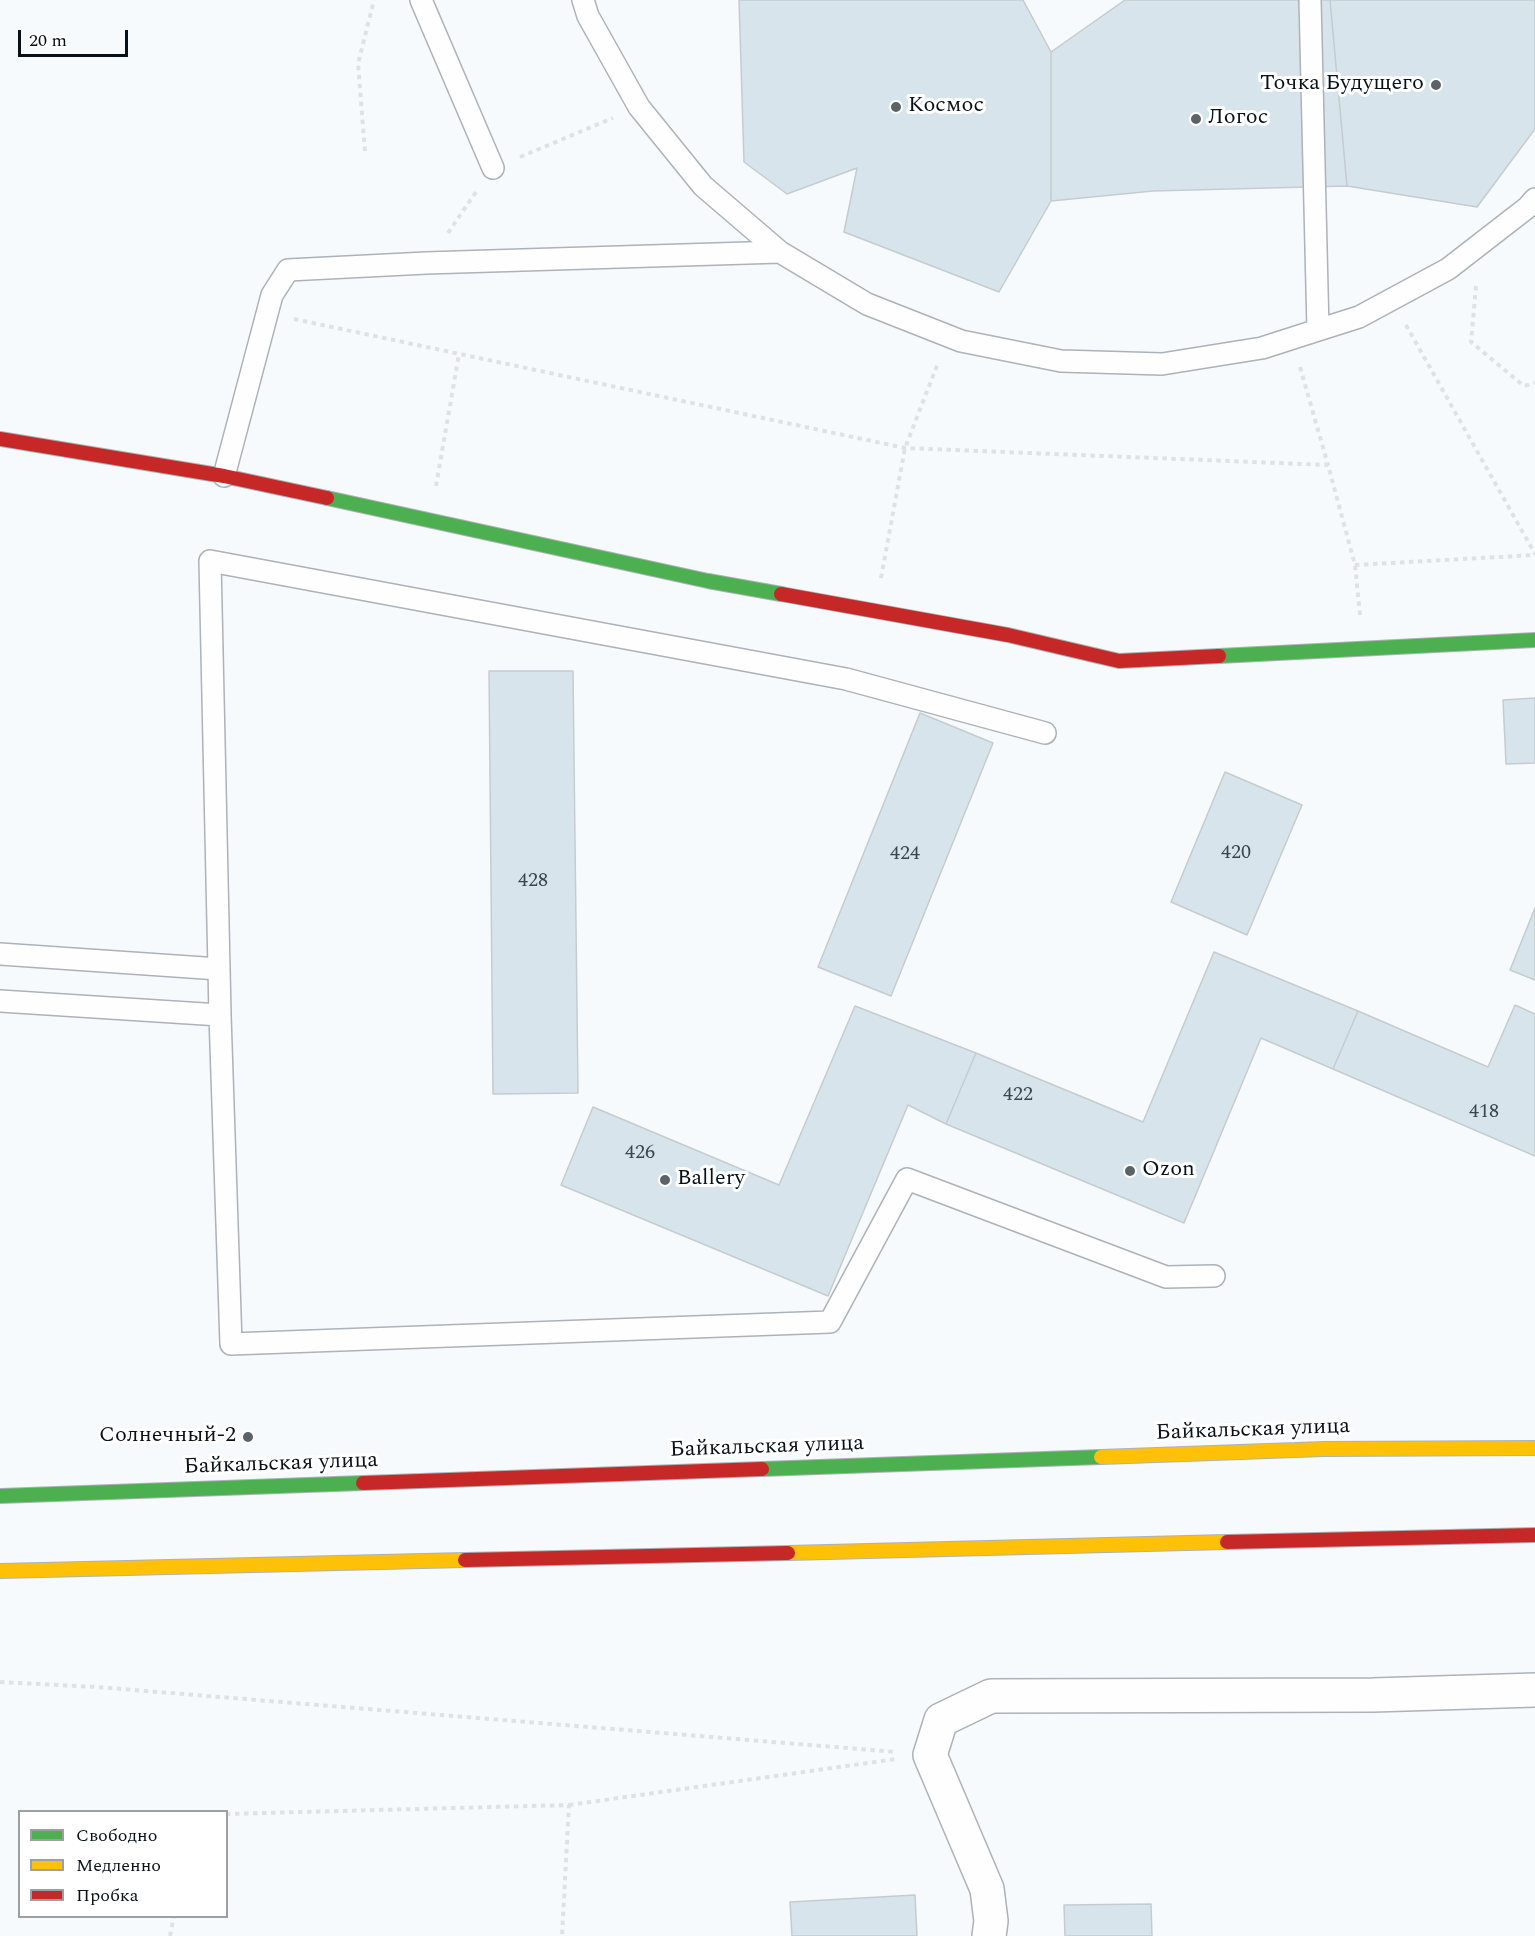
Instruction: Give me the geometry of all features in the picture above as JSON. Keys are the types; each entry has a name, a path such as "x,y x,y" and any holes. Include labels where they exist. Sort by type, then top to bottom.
{"main road":[{"path":"0,439 224,476 708,581 1008,635 1119,661 1535,640"},
{"name":"Байкальская улица","path":"0,1496 1324,1449 1535,1448"},
{"path":"0,1571 1535,1535"}],"street":[{"path":"989,1936 991,1921 987,1890 930,1755 941,1720 991,1696 1361,1695 1535,1690"}],"lane":[{"path":"421,0 493,168"},
{"path":"583,0 588,16 639,107 703,186 780,252 867,304 961,341 1061,361 1162,364 1262,348 1359,317 1448,269 1528,207 1535,199"},
{"path":"1310,0 1318,330"},
{"path":"224,476 272,295 288,270 426,262 780,252"},
{"path":"1045,733 846,679 210,561 220,1015 231,1344 830,1322 907,1179 1166,1277 1214,1276"},
{"path":"0,954 219,969"},
{"path":"0,1001 220,1015"}],"path":[{"path":"365,151 358,64 374,0"},
{"path":"426,262 493,168 639,107"},
{"path":"1477,277 1471,342 1524,386 1535,382"},
{"path":"1355,564 1535,554 1392,299"},
{"path":"267,314 905,448 1328,465"},
{"path":"875,611 905,448 949,336"},
{"path":"1292,339 1355,564 1363,650"},
{"path":"429,521 459,354"},
{"path":"0,1682 96,1687 930,1755"},
{"path":"228,1814 569,1805 930,1755"},
{"path":"562,1936 569,1805"},
{"path":"170,1936 174,1918"}],"building":[{"name":"Космос","path":"739,0 1023,0 1051,52 1051,201 999,292 844,232 857,168 787,194 744,162"},
{"name":"Логос","path":"1125,0 1330,0 1347,186 1153,191 1051,201 1051,52"},
{"name":"Точка Будущего","path":"1330,0 1535,0 1535,129 1477,207 1347,186"},
{"path":"489,671 573,671 578,1093 493,1094"},
{"path":"1535,698 1535,763 1506,764 1503,700"},
{"path":"920,713 993,743 891,996 818,967"},
{"path":"1225,772 1302,805 1247,935 1171,902"},
{"path":"1535,908 1535,980 1510,970"},
{"path":"1214,952 1358,1011 1333,1069 1261,1038 1184,1223 946,1124 976,1053 1143,1122"},
{"path":"1515,1005 1535,1014 1535,1156 1333,1069 1358,1011 1488,1067"},
{"path":"855,1006 976,1053 946,1124 908,1105 828,1296 561,1185 593,1107 779,1185"},
{"path":"915,1895 917,1936 792,1936 790,1902"},
{"path":"1151,1904 1152,1936 1065,1936 1064,1905"}],"traffic: fast":[{"path":"327,498 708,581 781,594"},
{"path":"1219,656 1535,640"},
{"path":"762,1469 1101,1457"},
{"path":"0,1496 363,1483"}],"traffic: slow":[{"path":"1101,1457 1324,1449 1535,1448"},
{"path":"788,1553 1227,1542"},
{"path":"0,1571 465,1560"}],"traffic: jam":[{"path":"0,439 224,476 327,498"},
{"path":"781,594 1008,635 1119,661 1219,656"},
{"path":"363,1483 762,1469"},
{"path":"1227,1542 1535,1535"},
{"path":"465,1560 788,1553"}],"place":[{"name":"Точка Будущего","path":"1436,85"},
{"name":"Космос","path":"896,107"},
{"name":"Логос","path":"1196,119"},
{"name":"Ozon","path":"1130,1171"},
{"name":"Ballery","path":"665,1180"},
{"name":"Солнечный-2","path":"248,1437"}]}
